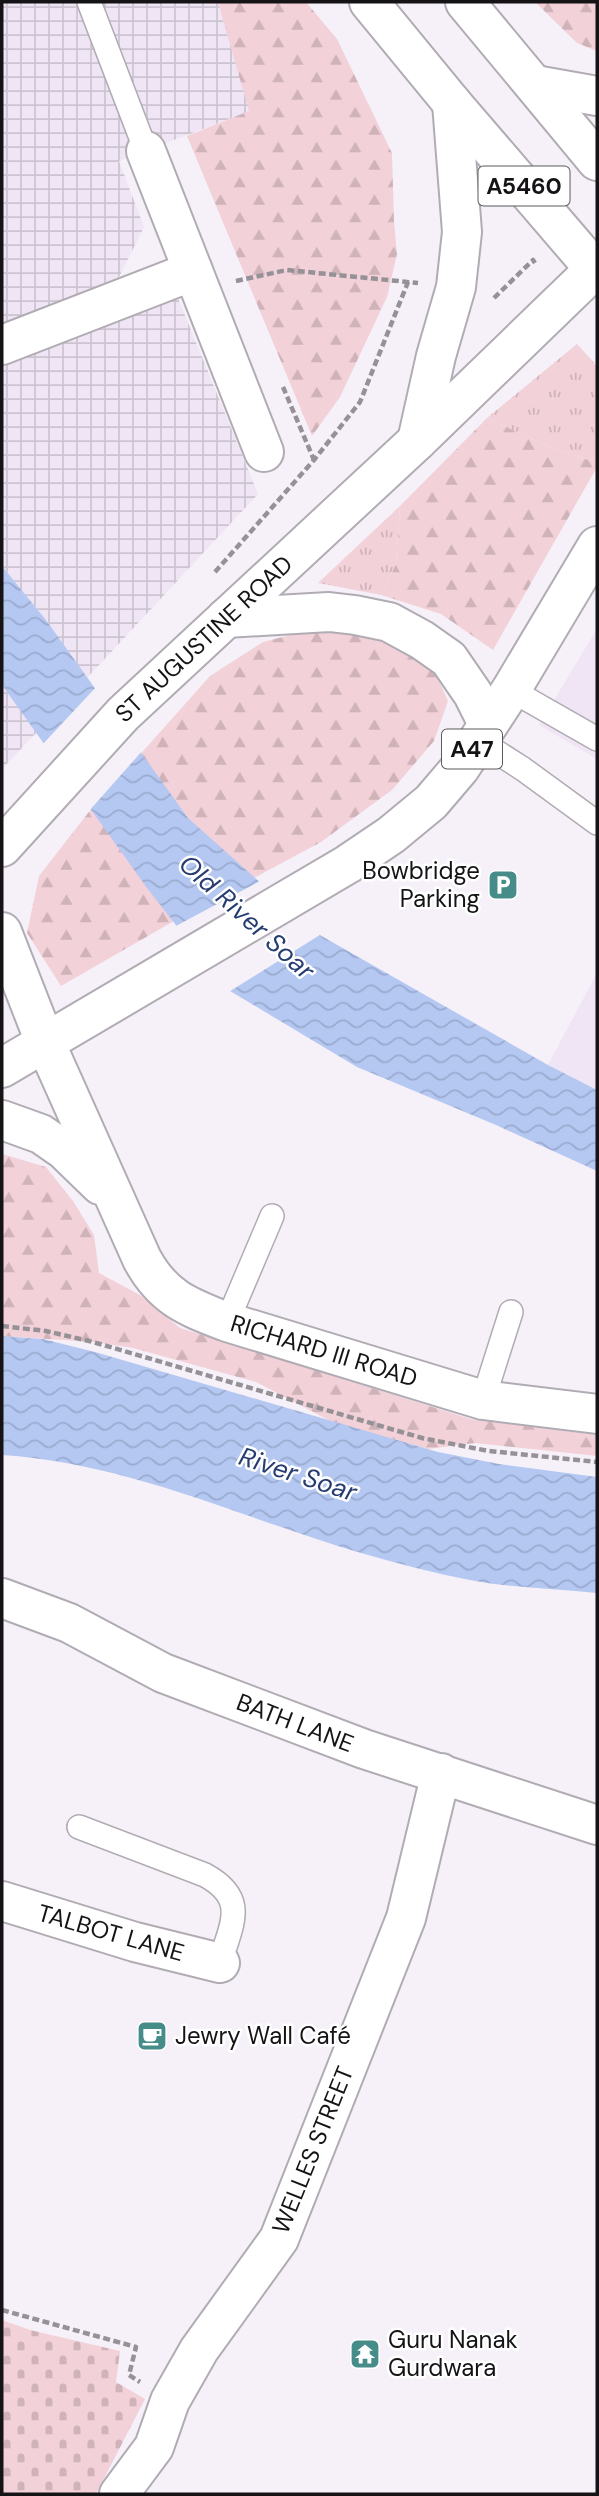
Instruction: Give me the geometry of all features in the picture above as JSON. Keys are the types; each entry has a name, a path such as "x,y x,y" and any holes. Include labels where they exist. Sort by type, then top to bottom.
{"street":[{"name":"A5460","path":"369,2 452,103 596,269"},
{"name":"A5460","path":"465,2 597,161"},
{"path":"535,85 597,96"},
{"path":"417,441 436,356 456,287 462,232 452,103"},
{"path":"146,151 264,452"},
{"name":"ST AUGUSTINE ROAD","path":"6,844 123,714 417,441 596,269"},
{"path":"2,345 197,280"},
{"name":"A47","path":"2,1068 290,898 391,835 431,802 460,768 511,690 597,546"},
{"path":"226,618 328,612 389,622 449,659 461,674 483,732"},
{"name":"RICHARD III ROAD","path":"2,932 45,1042 112,1196 150,1275 175,1300 227,1322 483,1400 597,1414"},
{"name":"RICHARD III ROAD","path":"2,1121 41,1134 64,1150 112,1196"},
{"name":"BATH LANE","path":"2,1598 69,1623 163,1673 364,1749 597,1825"},
{"name":"WELLES STREET","path":"120,2494 154,2447 170,2401 199,2350 279,2239 406,1918 441,1773"},
{"name":"TALBOT LANE","path":"2,1901 135,1942 220,1963"}],"lane":[{"path":"89,2 146,151"},
{"path":"511,690 597,739"},
{"path":"483,732 523,769 597,823"},
{"path":"227,1322 272,1216"},
{"path":"483,1400 511,1312"},
{"path":"79,1827 222,1884 230,1895 235,1910 220,1963"}],"path":[{"path":"197,280 287,270 456,287 479,312 533,260 567,298"},
{"path":"214,573 314,460 360,402 408,282"},
{"path":"2,1326 46,1331 93,1342 422,1438 489,1451 597,1462"},
{"path":"2,2310 136,2347 130,2375 170,2401"}],"shaded area":[{"path":"2,2 218,2 250,111 119,161 144,227 119,277 2,324"},
{"path":"177,296 258,494 87,678 46,620 2,566 2,363"},
{"path":"597,629 597,759 539,725"},
{"path":"2,685 37,732 2,769"},
{"path":"597,973 597,1090 548,1065"}],"green space":[{"path":"218,2 306,2 337,39 392,153 397,254 387,297 340,397 312,436 187,136 249,111"},
{"path":"535,2 597,2 597,51 577,43"},
{"path":"577,344 597,366 597,463 547,446 487,418"},
{"path":"487,418 547,446 597,463 493,650 441,614 381,595 396,564 400,506"},
{"path":"400,506 396,564 381,595 318,583"},
{"path":"321,627 369,632 430,661 448,701 434,741 392,790 321,842 181,917 61,986 27,933 39,876 88,813 210,676 263,642"},
{"path":"2,1154 46,1167 73,1201 94,1235 99,1273 140,1295 180,1328 471,1419 597,1435 597,1456 475,1443 428,1449 338,1425 256,1382 133,1348 93,1342 2,1336"},
{"path":"2,2320 30,2330 120,2351 116,2382 145,2399 96,2494 2,2494"}],"water":[{"name":"Old River Soar","path":"2,566 46,620 188,818 318,934 597,1090 597,1171 357,1067 225,988 147,888 2,685"},
{"name":"River Soar","path":"2,1336 43,1339 95,1352 438,1452 499,1464 597,1477 597,1593 521,1587 432,1572 361,1553 140,1480 49,1460 2,1455"}],"pier":[{"path":"97,686 143,750 89,811 42,745"},
{"path":"262,880 323,933 227,993 174,927"}],"place":[{"name":"Bowbridge Parking","path":"503,885"},
{"name":"Jewry Wall Café","path":"152,2036"},
{"name":"Guru Nanak Gurdwara","path":"365,2354"}]}
